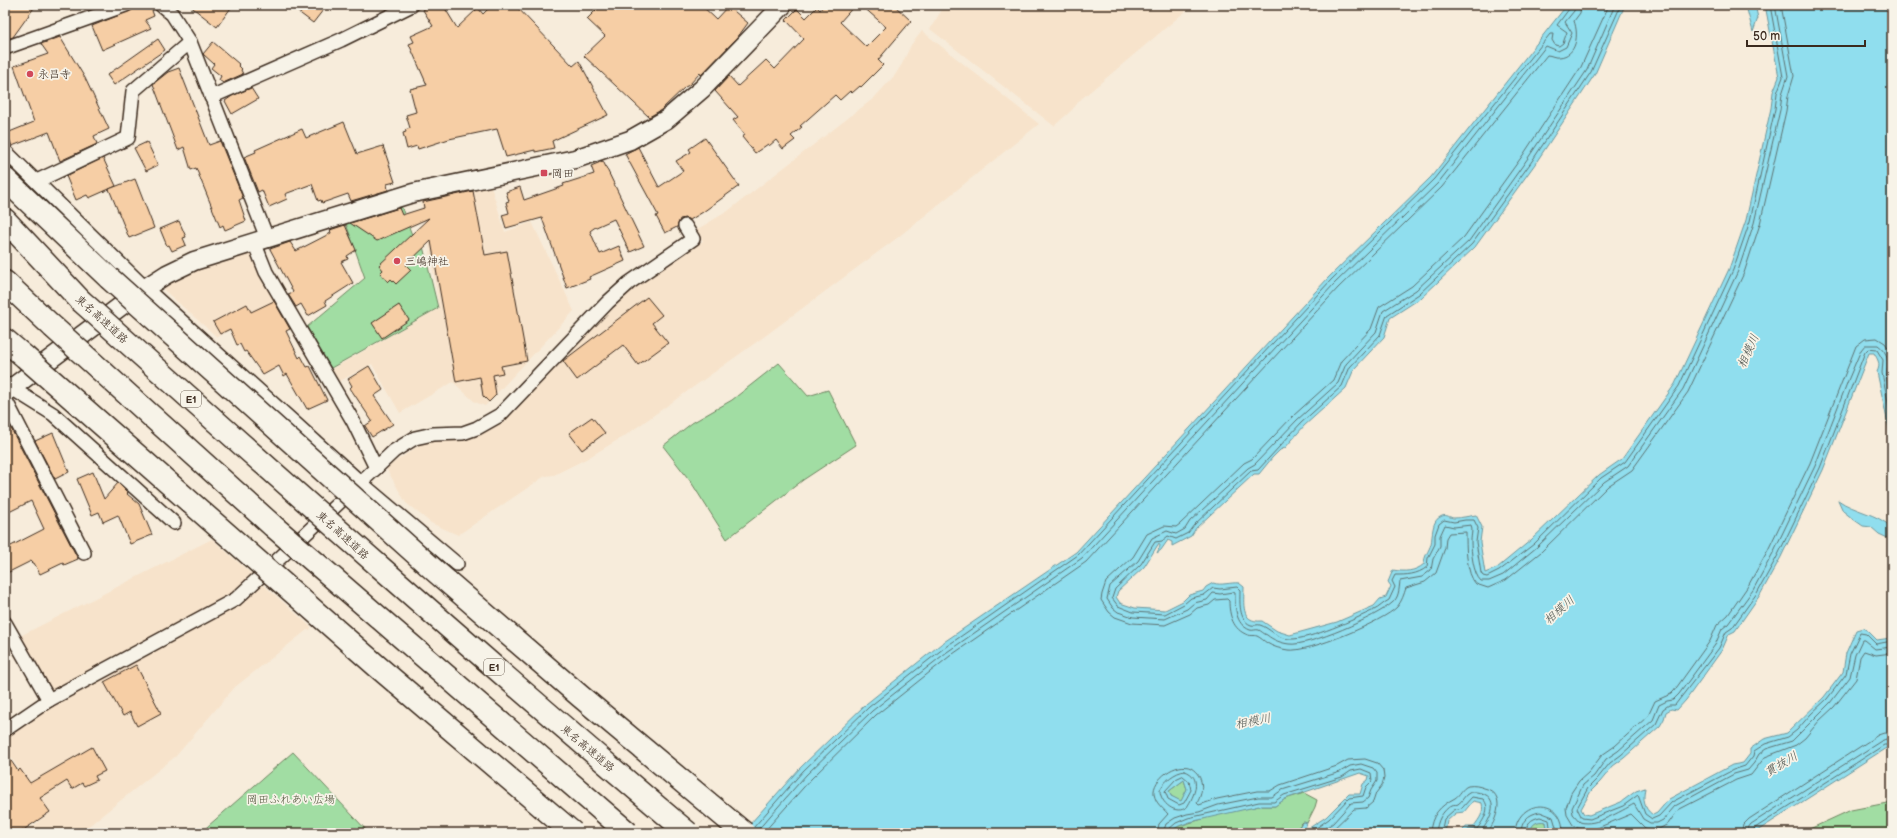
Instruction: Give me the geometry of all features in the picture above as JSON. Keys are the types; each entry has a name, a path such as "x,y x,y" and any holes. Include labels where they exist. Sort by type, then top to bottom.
{"highway":[{"path":"5,179 127,294 411,550 580,696 744,833"},
{"path":"5,220 80,300"},
{"name":"東名高速道路","path":"5,230 80,300 414,598 554,720 688,833"},
{"path":"5,282 279,531 628,833"},
{"path":"5,288 53,327"},
{"path":"5,340 16,357 80,405 378,668 573,833"}],"street":[{"path":"5,48 126,5"},
{"path":"161,5 176,9 190,42 211,97 261,240 266,272 353,421 376,468"},
{"path":"211,97 341,40 412,5"},
{"path":"7,391 146,288 167,274 194,261 413,193 575,159 630,140 667,119 702,89 783,5"},
{"path":"37,180 128,138 133,91 190,42"},
{"path":"5,151 37,180 146,288 360,482 457,564"},
{"path":"5,730 49,700 236,599 394,451 415,438 433,434 463,433 477,428 500,415 608,302 648,269 693,239 685,226"},
{"path":"7,391 53,414 174,523"},
{"path":"7,391 84,553"},
{"path":"5,623 49,700"}],"shaded area":[{"path":"945,5 1193,5 1080,100 1072,110 1054,126 930,29"},
{"path":"922,31 1039,124 897,238 765,336 626,435 586,459 554,475 545,476 458,535 431,523 406,503 386,468 421,444 436,440 459,440 471,437 486,431 503,420 601,316 630,289 703,241 696,230 728,211 874,98 895,75 911,45"},
{"path":"490,183 505,232 532,222 574,311 485,406 475,402 453,382 400,413 372,364 338,382 332,369 439,308 426,226 419,198"},
{"path":"249,250 277,306 217,337 164,290 163,284 181,274"},
{"path":"212,539 311,627 310,630 307,630 235,687 176,756 80,833 24,833 48,814 5,748 5,737 54,703 18,637"}],"green space":[{"path":"400,203 412,235 421,238 438,308 331,368 307,327 365,278 345,221"},
{"path":"779,363 808,396 828,390 856,445 803,480 727,539 691,482 663,446 692,423 732,400"},
{"name":"岡田ふれあい広場","path":"293,752 369,833 200,833"},
{"path":"1184,780 1187,789 1181,802 1171,796 1169,791"},
{"path":"1304,793 1317,800 1315,807 1307,823 1303,822 1292,833 1167,833 1179,826 1219,814 1259,806 1275,806 1285,799"},
{"path":"1892,802 1892,833 1801,833 1851,810"},
{"path":"1540,821 1546,822 1548,833 1530,833 1532,825"}],"water":[{"path":"1567,5 1625,5 1595,74 1535,164 1475,247 1421,298 1390,318 1384,337 1354,369 1346,388 1304,426 1285,448 1280,450 1272,458 1259,474 1254,474 1196,528 1191,536 1172,546 1172,542 1168,540 1157,553 1160,546 1159,543 1144,567 1118,591 1116,597 1120,603 1135,608 1165,610 1183,601 1189,595 1203,591 1206,587 1213,583 1239,583 1244,587 1245,611 1250,619 1262,621 1277,631 1290,635 1337,622 1374,606 1380,599 1386,597 1391,586 1388,582 1393,570 1409,571 1417,569 1424,564 1431,544 1434,524 1438,518 1442,516 1454,518 1476,515 1482,527 1480,542 1485,573 1497,568 1531,540 1599,475 1622,459 1675,384 1729,269 1746,220 1771,108 1773,92 1779,77 1765,5 1892,5 1892,443 1877,372 1879,367 1877,358 1874,353 1869,353 1823,470 1781,557 1760,595 1735,631 1729,634 1722,650 1686,700 1677,710 1671,709 1666,712 1660,726 1613,766 1591,791 1581,809 1584,814 1589,815 1621,802 1636,791 1645,788 1644,803 1653,815 1657,813 1669,799 1732,765 1743,763 1750,754 1750,749 1764,739 1787,733 1824,697 1843,672 1846,653 1856,630 1863,628 1877,640 1891,638 1892,636 1892,755 1886,748 1754,833 1548,833 1546,822 1537,822 1533,825 1530,833 1461,833 1466,826 1474,826 1481,815 1482,803 1473,801 1464,812 1456,813 1447,821 1445,833 1292,833 1304,822 1307,823 1305,828 1306,830 1326,817 1349,794 1360,794 1363,784 1368,780 1369,776 1360,773 1285,799 1275,806 1259,806 1190,822 1167,833 742,833 800,768 866,704 941,644 1076,552 1328,278 1431,177","holes":["1184,780 1187,789 1181,801 1171,796 1169,791"]},
{"path":"1744,5 1755,5 1758,18 1753,32 1746,6"},
{"path":"1838,500 1886,523 1892,528 1892,540 1879,534 1871,527 1863,526 1853,519 1843,511"}],"building":[{"path":"5,5 36,5 13,37 5,40"},
{"path":"144,5 150,5 154,16 145,20 151,28 102,50 92,26"},
{"path":"189,5 233,5 217,27"},
{"path":"289,5 327,5 313,23"},
{"path":"430,5 443,5 457,28 478,8 483,14 492,5 515,5 573,66 579,61 608,115 552,141 554,148 535,152 535,150 506,157 497,129 449,139 418,149 417,146 407,149 403,133 406,132 405,130 410,128 406,115 416,112 410,89 427,85 409,44 414,42 411,36 433,26 423,10"},
{"path":"601,5 701,5 716,19 728,6 748,23 737,38 701,75 700,73 661,110 649,117 584,56 605,36 587,19"},
{"path":"824,5 855,5 840,22 866,47 886,27 861,5 894,5 911,21 878,60 883,65 861,87 860,86 852,93 850,91 840,100 835,95 800,126 802,127 791,136 795,140 783,149 776,140 769,146 768,144 755,153 742,137 745,135 733,120 738,117 715,91 729,76 738,86 766,60 775,69 804,39 786,20 797,9 806,18 817,7 820,10"},
{"path":"60,37 85,78 109,129 94,136 97,144 60,161 49,132 12,146 7,133 34,122 14,66 48,54 41,44"},
{"path":"158,39 165,50 114,85 107,75"},
{"path":"213,42 239,64 238,65 242,69 243,74 223,83 219,80 221,76 211,68 214,64 203,54"},
{"path":"179,68 209,145 220,141 243,198 239,200 246,221 225,230 223,225 220,227 196,168 191,170 184,147 178,150 153,84 168,72"},
{"path":"251,88 258,99 232,114 225,101 232,96"},
{"path":"344,122 357,154 383,146 395,182 387,184 388,190 351,201 348,194 322,203 321,200 318,201 312,184 285,194 287,199 269,207 262,190 258,192 244,157 256,152 255,150 302,129 306,138"},
{"path":"705,138 739,186 690,220 685,218 680,219 677,227 665,233 656,216 658,215 625,154 638,147 659,187 683,171 676,161 691,152 689,149"},
{"path":"147,142 158,165 146,171 134,148"},
{"path":"103,158 116,186 89,198 87,195 76,200 66,176"},
{"path":"603,161 644,246 630,252 614,219 594,228 590,231 600,254 619,246 625,261 589,277 590,279 567,288 542,218 506,228 502,215 509,213 506,202 509,201 506,192 520,187 524,200 564,186 563,184 594,174 591,166"},
{"path":"135,179 154,228 129,238 109,189"},
{"path":"473,191 485,255 507,251 527,361 501,366 503,373 493,375 496,395 489,402 483,396 480,377 456,382 431,241 406,265 411,270 396,284 391,279 388,282 380,273 383,270 379,265 429,218 377,241 350,223 399,208 402,215 424,208 423,202"},
{"path":"179,221 186,237 183,238 186,245 172,251 169,245 167,246 160,229"},
{"path":"345,225 356,250 347,256 348,259 341,262 353,283 325,301 327,305 308,316 301,304 296,307 288,294 293,292 270,249 290,242 296,251 331,233 330,230"},
{"path":"647,297 662,315 652,323 668,343 638,365 623,345 577,380 563,361"},
{"path":"274,301 290,329 286,331 299,358 301,356 307,367 310,366 327,400 307,409 287,374 284,376 279,366 263,375 246,351 244,352 240,344 237,345 230,329 220,334 213,322 247,304 251,312"},
{"path":"399,305 409,320 382,338 372,323"},
{"path":"369,366 383,390 374,396 393,424 372,437 365,426 372,421 350,388 352,386 348,379"},
{"path":"5,417 78,559 64,565 63,563 40,574 34,563 31,561 5,574 5,549 44,529 31,501 9,512 5,503"},
{"path":"592,417 605,433 582,450 569,433"},
{"path":"53,433 69,472 55,479 35,441"},
{"path":"93,472 104,499 118,483 128,493 127,494 139,504 152,535 130,544 118,515 103,522 99,512 92,515 77,479"},
{"path":"136,665 161,713 137,726 130,712 123,716 104,682"},
{"path":"92,747 105,771 95,776 97,780 84,786 82,783 72,789 67,781 40,798 50,812 19,833 5,833 5,752 18,771 20,769 30,783"}],"place":[{"name":"永昌寺","path":"30,74"},
{"name":"岡田","path":"544,173"},
{"name":"三嶋神社","path":"397,261"}],"water label":[{"name":"相模川","path":"1748,351"},
{"name":"相模川","path":"1559,610"},
{"name":"相模川","path":"1253,721"},
{"name":"貫抜川","path":"1781,764"}]}
